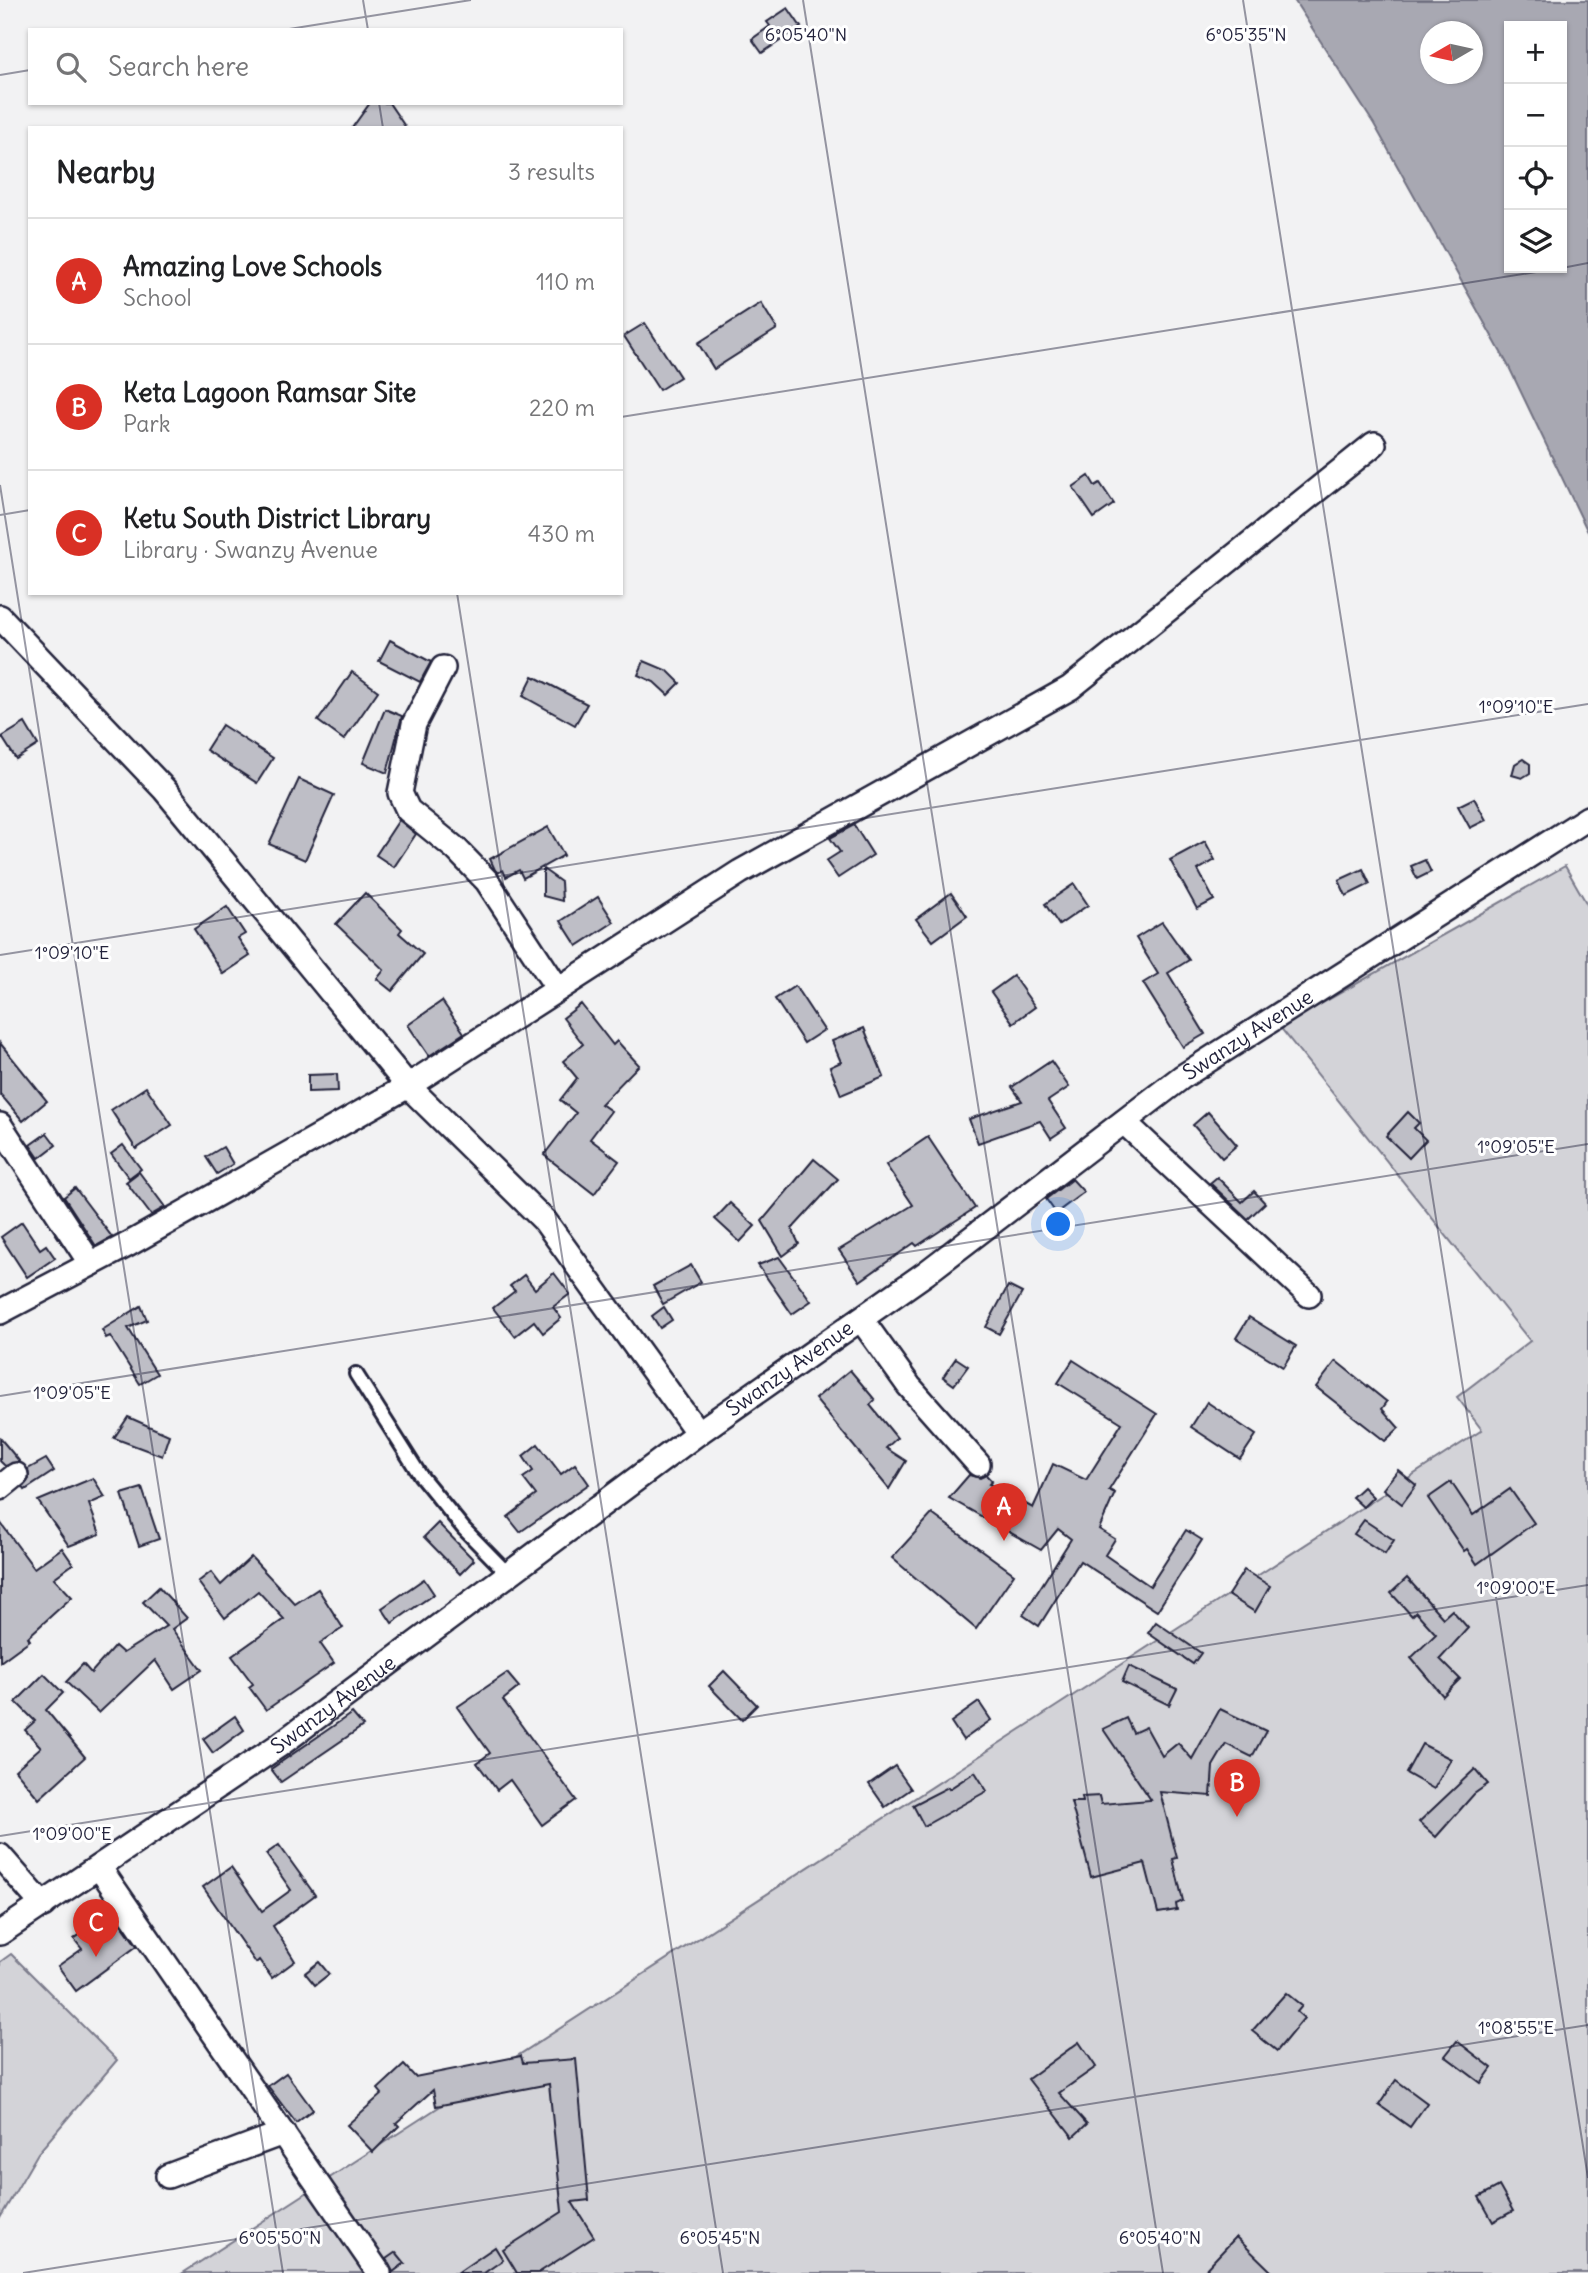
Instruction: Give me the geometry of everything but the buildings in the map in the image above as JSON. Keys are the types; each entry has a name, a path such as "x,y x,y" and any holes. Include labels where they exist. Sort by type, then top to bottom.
{"street":[{"path":"0,1312 91,1264 408,1086 740,872 1070,688 1374,444"},
{"path":"0,617 164,789 408,1086 545,1221 698,1433"},
{"path":"443,668 414,724 400,793 408,810 456,849 486,881 558,989"},
{"name":"Swanzy Avenue","path":"0,1933 278,1746 698,1433 926,1273 1182,1077 1588,818"},
{"path":"1124,1122 1309,1295"},
{"path":"0,1125 91,1264"},
{"path":"861,1319 909,1386 978,1464"},
{"path":"0,1856 43,1905"},
{"path":"99,1867 379,2273"},
{"path":"168,2176 283,2133"}],"lane":[{"path":"356,1374 420,1475 464,1529 508,1574"}],"shaded area":[{"path":"1294,0 1588,0 1588,532 1509,367 1374,124"},
{"path":"1565,866 1588,906 1588,2273 183,2273 1482,1430 1457,1397 1530,1341 1280,1027"},
{"path":"11,1954 117,2060 38,2153 0,2218 0,1962"}],"place":[{"name":"Amazing Love Schools","path":"1004,1541"},
{"name":"Keta Lagoon Ramsar Site","path":"1237,1817"},
{"name":"Ketu South District Library","path":"96,1957"}]}
